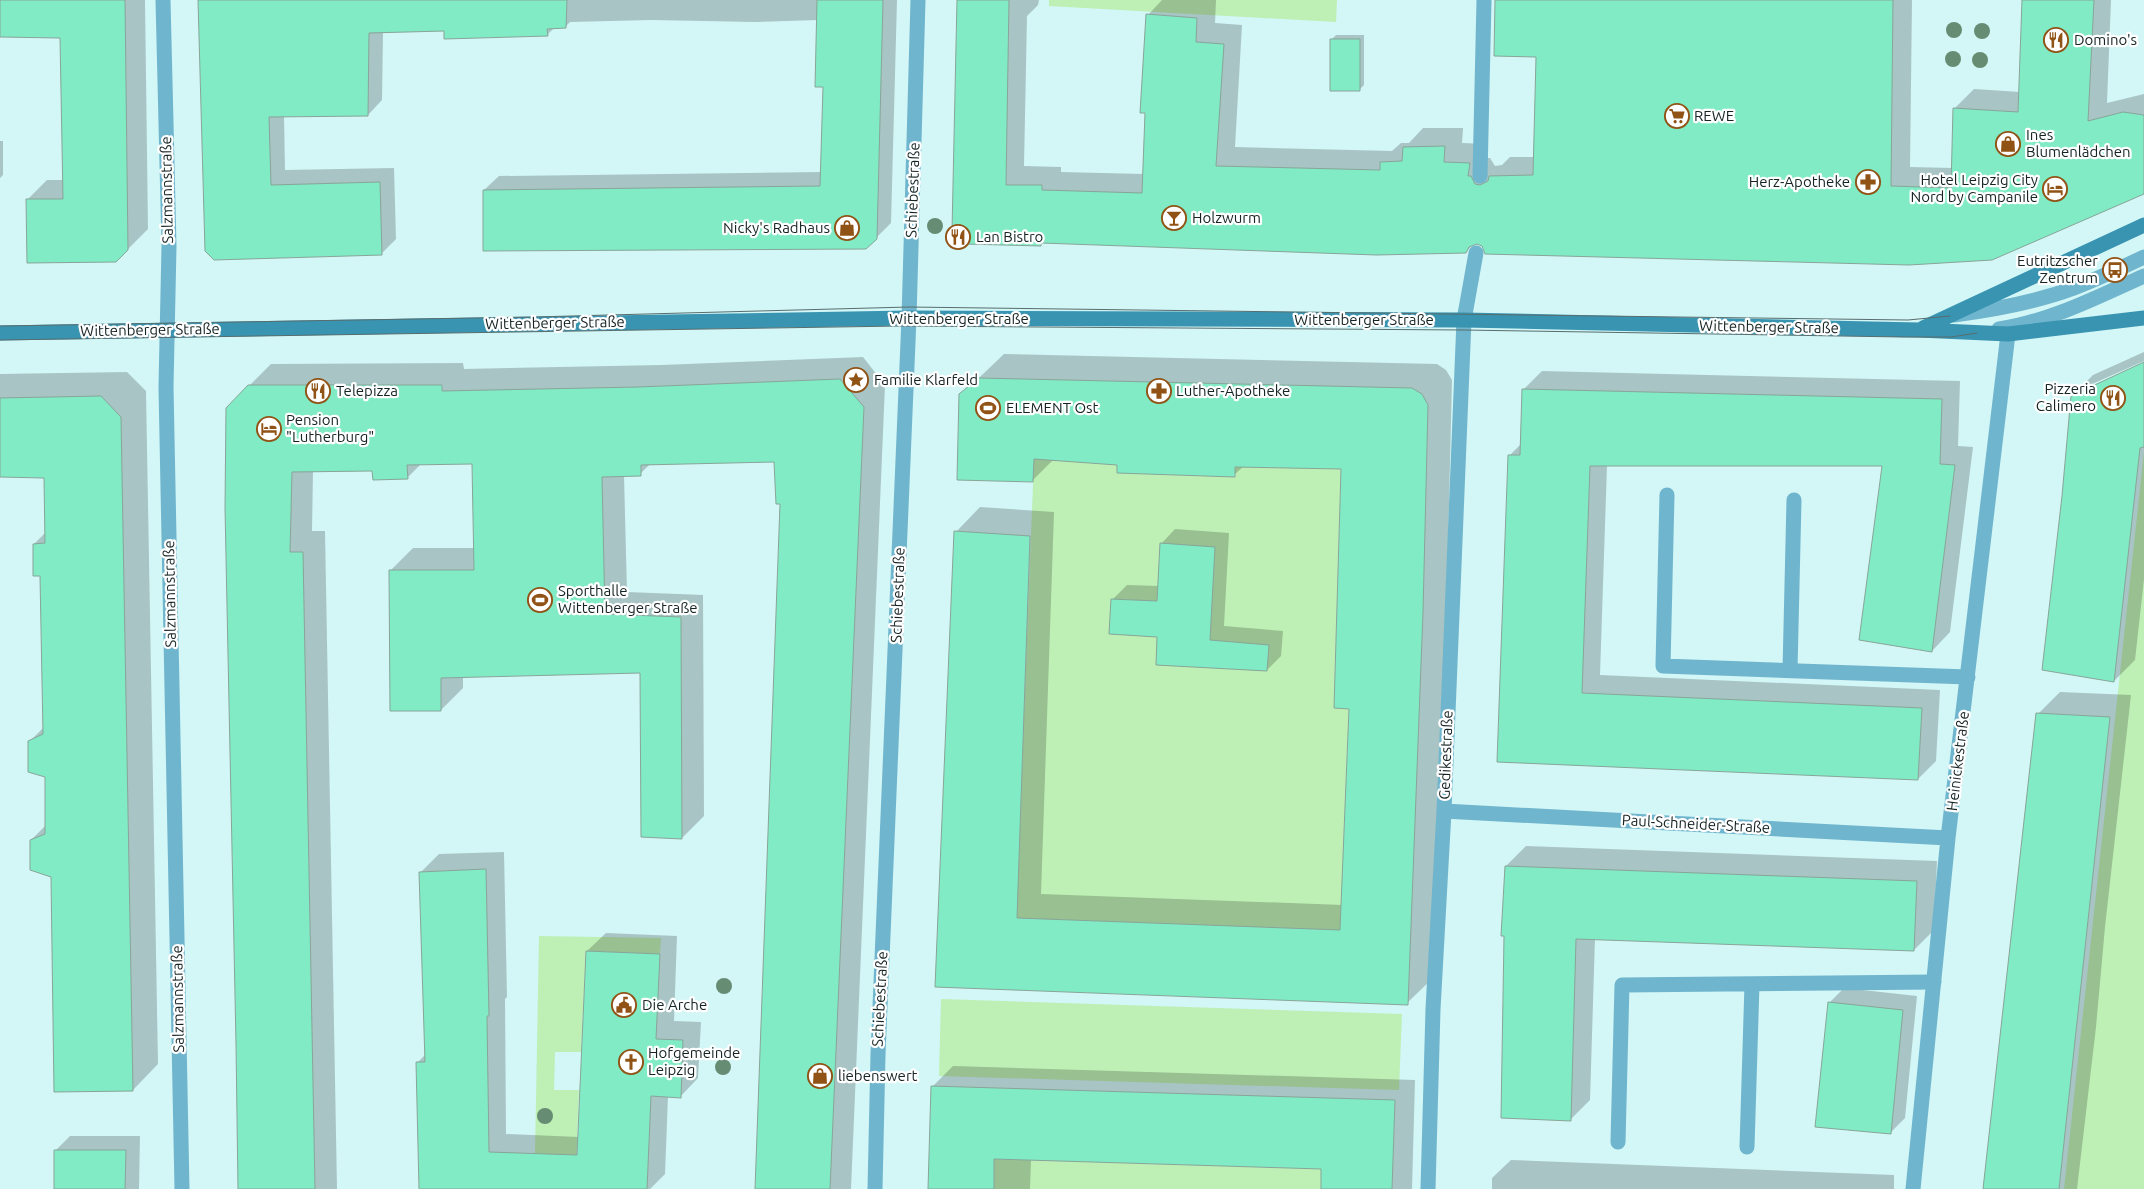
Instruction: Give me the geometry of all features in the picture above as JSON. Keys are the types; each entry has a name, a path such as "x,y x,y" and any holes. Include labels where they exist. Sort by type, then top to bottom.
{"main road":[{"name":"Wittenberger Straße","path":"1919,330 2144,225"},
{"name":"Wittenberger Straße","path":"0,333 909,318 1464,320 1919,330 2008,334 2144,318"}],"street":[{"name":"Salzmannstraße","path":"163,0 169,246 166,387 182,1189"},
{"name":"Schiebestraße","path":"875,1189 878,1054 909,318 918,0"},
{"path":"1480,176 1484,0"},
{"name":"Gedikestraße","path":"1428,1189 1433,1010 1444,811 1464,320 1476,253"},
{"path":"1950,316 1982,312 2072,288 2144,257"},
{"path":"1978,332 2034,322 2080,306 2144,276"},
{"name":"Heinickestraße","path":"1913,1189 1948,838 2008,334"},
{"path":"1667,495 1662,666 1968,677"},
{"path":"1790,670 1794,500"},
{"name":"Paul-Schneider-Straße","path":"1444,811 1948,838"},
{"path":"1618,1142 1622,985 1934,982"},
{"path":"1747,1147 1752,984"}],"green space":[{"path":"1049,0 1337,0 1336,22 1049,6"},
{"path":"2144,452 2144,1189 2064,1189"},
{"path":"1117,458 1117,473 1235,477 1235,467 1341,465 1334,708 1349,709 1340,930 1004,918 1018,871 1034,459"},
{"path":"539,936 661,938 660,954 586,951 581,1052 555,1052 554,1090 579,1090 575,1189 535,1154"},
{"path":"941,999 1402,1014 1399,1090 939,1076"},
{"path":"994,1159 1321,1169 1321,1189 994,1189"}],"building":[{"path":"0,0 125,0 128,250 116,262 27,263 26,199 63,199 60,38 0,37"},
{"path":"198,0 567,0 566,28 547,29 548,36 444,39 444,31 369,33 368,116 269,117 271,185 380,182 382,255 214,260 205,251"},
{"path":"817,0 883,0 877,239 866,249 483,251 483,190 820,186 823,87 815,87"},
{"path":"957,0 1009,0 1006,185 1042,185 1042,190 1142,193 1145,113 1140,113 1146,14 1197,18 1196,42 1224,44 1216,166 1380,170 1380,162 1402,161 1403,147 1445,146 1444,162 1470,163 1468,176 1471,176 1475,184 1480,185 1488,181 1489,176 1533,175 1536,57 1494,56 1495,0 1893,0 1891,186 1951,188 1953,108 2018,112 2022,0 2094,0 2088,121 2123,112 2144,115 2144,194 1992,260 1909,265 1485,254 1482,246 1477,244 1469,247 1466,253 1376,255 1041,243 1041,246 964,244 952,231"},
{"path":"1330,39 1360,39 1360,91 1330,91"},
{"path":"2144,362 2144,447 2140,448 2114,682 2042,670 2062,496 2071,396"},
{"path":"979,378 1412,388 1422,394 1428,405 1423,612 1408,1005 935,987 954,531 1030,536 1017,918 1340,930 1349,709 1334,708 1341,469 1235,467 1235,477 1117,473 1117,465 1034,459 1033,482 957,480 959,394"},
{"path":"840,379 864,407 830,1189 755,1189 780,504 776,504 774,462 641,465 641,476 602,477 605,614 681,617 682,839 641,837 640,673 441,678 441,711 390,711 389,570 474,570 472,464 407,465 408,479 373,480 372,471 292,472 290,552 303,552 315,1189 238,1189 225,508 226,408 248,385 442,385 442,391 638,387"},
{"path":"1522,389 1942,399 1940,464 1955,465 1932,652 1859,640 1882,466 1590,466 1582,693 1922,708 1918,780 1497,762 1508,455 1520,455"},
{"path":"101,396 121,417 133,1091 54,1092 51,877 30,870 30,840 45,834 45,777 28,772 28,741 43,734 40,576 33,576 33,544 45,543 44,478 0,477 0,398"},
{"path":"1160,543 1215,547 1210,640 1269,645 1267,671 1156,665 1157,637 1109,634 1111,599 1157,601"},
{"path":"2036,713 2110,717 2059,1189 1983,1189"},
{"path":"1505,866 1917,881 1914,951 1576,939 1571,1121 1501,1118 1504,936 1501,936"},
{"path":"486,869 489,1152 577,1155 586,951 660,954 656,1039 683,1040 681,1098 651,1096 647,1189 419,1189 416,1062 425,1062 419,872"},
{"path":"1828,1002 1903,1010 1891,1134 1815,1127"},
{"path":"931,1086 1395,1100 1392,1189 1321,1189 1321,1169 994,1159 994,1189 928,1189"},
{"path":"54,1150 126,1150 125,1189 54,1189"}],"tram line":[{"path":"0,326 534,317 909,307 1908,320 1950,316"},
{"path":"0,340 900,326 1463,330 1903,337 1951,337 1977,333"}],"place":[{"name":"Domino's","path":"2056,40"},
{"name":"REWE","path":"1677,116"},
{"name":"Ines Blumenlädchen","path":"2008,144"},
{"name":"Herz-Apotheke","path":"1868,182"},
{"name":"Hotel Leipzig City Nord by Campanile","path":"2055,189"},
{"name":"Holzwurm","path":"1174,218"},
{"name":"Nicky's Radhaus","path":"847,228"},
{"name":"Lan Bistro","path":"958,237"},
{"name":"Eutritzscher Zentrum","path":"2115,270"},
{"name":"Familie Klarfeld","path":"856,380"},
{"name":"Telepizza","path":"318,391"},
{"name":"Luther-Apotheke","path":"1159,391"},
{"name":"Pizzeria Calimero","path":"2113,398"},
{"name":"ELEMENT Ost","path":"988,408"},
{"name":"Pension \"Lutherburg\"","path":"269,429"},
{"name":"Sporthalle Wittenberger Straße","path":"540,600"},
{"name":"Die Arche","path":"624,1005"},
{"name":"Hofgemeinde Leipzig","path":"631,1062"},
{"name":"liebenswert","path":"820,1076"}]}
